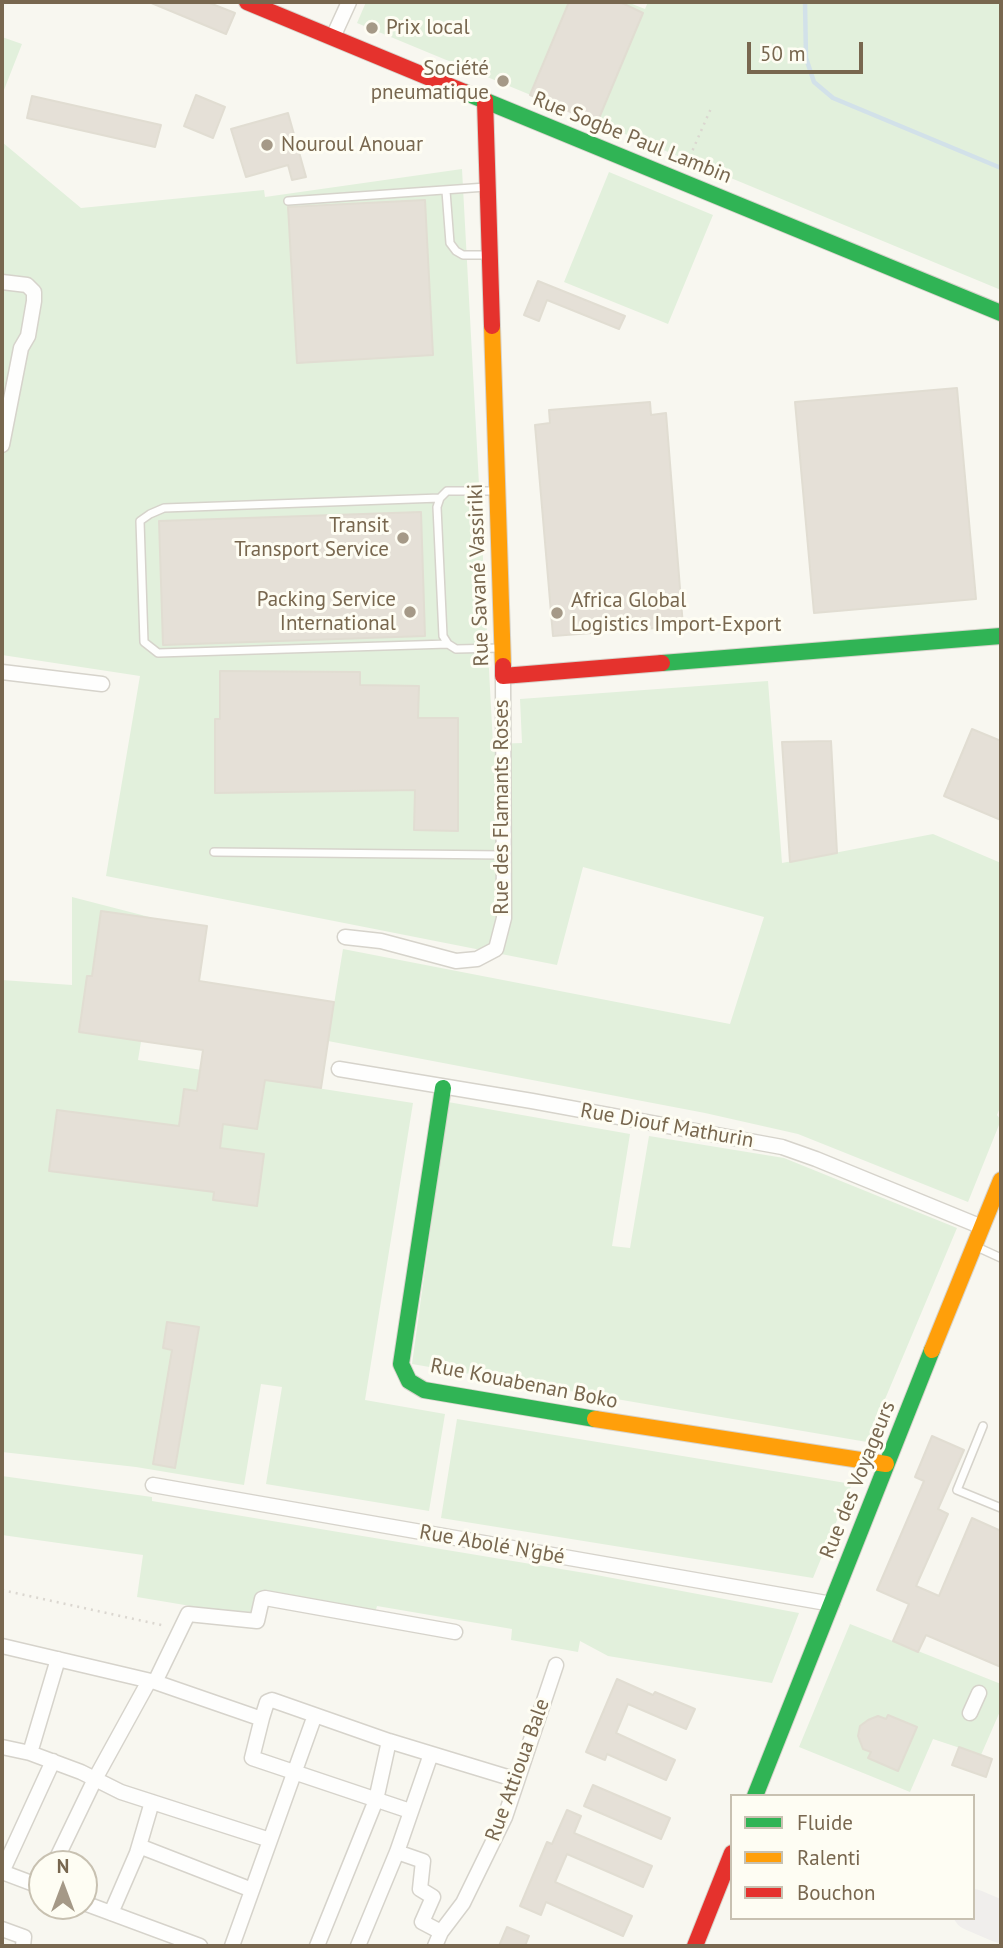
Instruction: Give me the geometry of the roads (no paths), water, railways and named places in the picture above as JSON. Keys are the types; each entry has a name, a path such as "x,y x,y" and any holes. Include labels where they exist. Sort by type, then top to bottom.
{"street":[{"name":"Rue Sogbe Paul Lambin","path":"247,2 1001,313"},
{"path":"334,37 349,2"},
{"name":"Rue Savané Vassiriki","path":"485,100 503,676 1001,636"},
{"path":"2,282 19,282 34,292 28,336 21,348 2,445"},
{"path":"2,672 102,684"},
{"name":"Rue des Flamants Roses","path":"345,937 381,941 456,961 477,959 496,949 504,918 503,676"},
{"name":"Rue Diouf Mathurin","path":"339,1069 782,1147 828,1163 982,1227"},
{"name":"Rue Kouabenan Boko","path":"443,1088 401,1364 409,1381 424,1390 676,1433 886,1464"},
{"name":"Rue des Voyageurs","path":"756,1794 1001,1180"},
{"name":"Rue Abolé N'gbé","path":"153,1485 832,1604"},
{"path":"61,1850 95,1779 185,1618 193,1612 257,1621 262,1600 265,1598 455,1632"},
{"path":"2,1646 152,1681 262,1718"},
{"path":"30,1752 58,1660"},
{"name":"Rue Attioua Bale","path":"435,1946 441,1932 463,1903 505,1817 556,1665"},
{"path":"970,1713 979,1693"},
{"path":"410,1811 252,1758 262,1718 270,1700 389,1741 517,1780"},
{"path":"232,1946 315,1715"},
{"path":"317,1946 376,1800 389,1741"},
{"path":"2,1747 30,1752 121,1792 270,1840"},
{"path":"358,1946 397,1852 430,1754"},
{"path":"28,1882 2,1872 53,1762"},
{"path":"111,1913 139,1846 152,1802"},
{"path":"139,1846 252,1890"},
{"path":"397,1852 422,1859 420,1889 433,1896 422,1922 441,1932"},
{"path":"695,1946 730,1858"},
{"path":"98,1908 200,1946"},
{"path":"2,1928 24,1937 23,1946"}],"lane":[{"path":"288,201 487,187"},
{"path":"446,191 450,243 463,255 489,254"},
{"path":"497,491 447,491 440,498 437,507 443,636 448,644 456,649 502,648"},
{"path":"440,498 164,508 150,514 139,521 144,642 158,653 448,644"},
{"path":"214,852 505,855"},
{"path":"975,1246 1001,1258"},
{"path":"983,1426 957,1490 1001,1508"}],"waterway":[{"path":"805,2 806,58 814,82 833,98 1001,168"}],"place":[{"name":"Prix local","path":"372,28"},
{"name":"Société pneumatique","path":"503,81"},
{"name":"Nouroul Anouar","path":"267,145"},
{"name":"Transit Transport Service","path":"403,538"},
{"name":"Packing Service International","path":"410,612"},
{"name":"Africa Global Logistics Import-Export","path":"557,613"}]}
